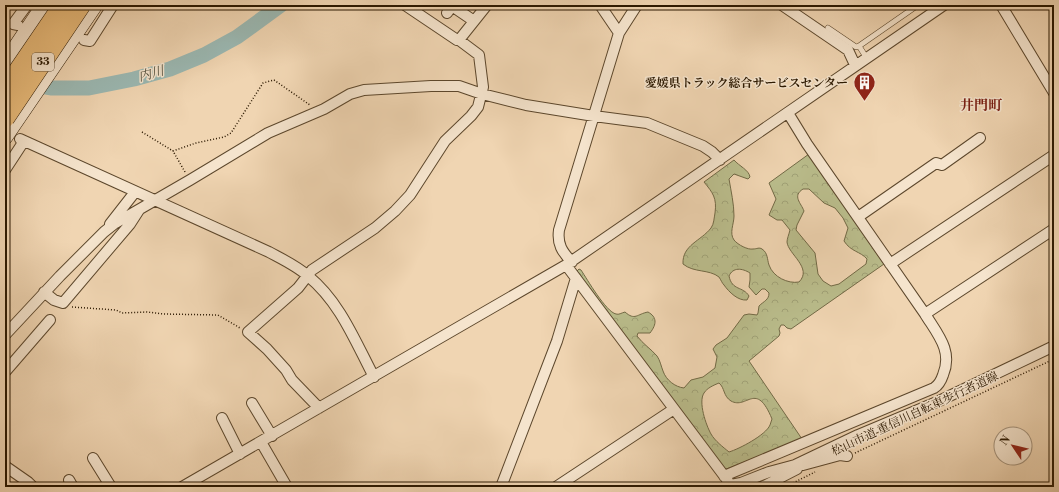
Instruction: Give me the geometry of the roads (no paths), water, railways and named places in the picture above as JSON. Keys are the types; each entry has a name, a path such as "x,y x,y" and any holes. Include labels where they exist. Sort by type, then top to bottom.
{"highway":[{"name":"33","path":"5,90 64,5"},
{"name":"33","path":"5,118 81,5"}],"main road":[{"path":"8,58 44,5"},
{"path":"5,137 95,5"}],"street":[{"path":"18,26 13,24 27,5"},
{"path":"84,40 90,41 113,5"},
{"path":"319,408 292,380 286,370 267,349 248,332 298,288 307,275 316,267 375,228 395,211 410,195 444,141 471,116 478,107 482,94 483,78 479,55 406,5"},
{"path":"459,40 487,5"},
{"path":"600,5 619,33"},
{"path":"637,5 619,33 559,230 560,248 576,278 730,486 769,472 840,455 848,456"},
{"path":"782,5 848,50 855,65"},
{"path":"186,486 569,263 944,5"},
{"path":"1001,5 1054,93"},
{"path":"447,13 452,6 474,21"},
{"path":"5,335 44,292 104,232 114,224 153,200 190,180 268,132 318,111 350,94 364,90 459,86 482,94 526,105 648,123 703,146 720,160"},
{"path":"724,476 934,388 939,385 947,366 946,353 938,335 925,314 807,144 788,113"},
{"path":"858,217 936,163 942,165 980,138"},
{"path":"5,170 22,140 282,259 307,275 322,289 346,322 374,377"},
{"path":"890,264 1054,155"},
{"path":"104,232 135,192"},
{"path":"44,292 54,300 63,303 130,224 140,208"},
{"path":"925,314 1054,229"},
{"path":"501,487 557,341 576,278"},
{"path":"5,372 50,320"},
{"path":"762,487 798,465 858,434 939,401 1054,346"},
{"path":"252,403 272,436"},
{"path":"556,487 674,409"},
{"path":"222,418 240,454"},
{"path":"261,442 287,487"},
{"path":"93,458 111,487"},
{"path":"5,466 33,487"}],"lane":[{"path":"828,28 856,47 918,5"},
{"path":"859,46 866,58"}],"waterway":[{"name":"内川","path":"29,84 52,88 89,88 134,79 170,69 204,55 237,37 281,5"}],"place":[{"name":"愛媛県トラック総合サービスセンター","path":"864,102"}],"district":[{"name":"井門町","path":"981,106"}]}
